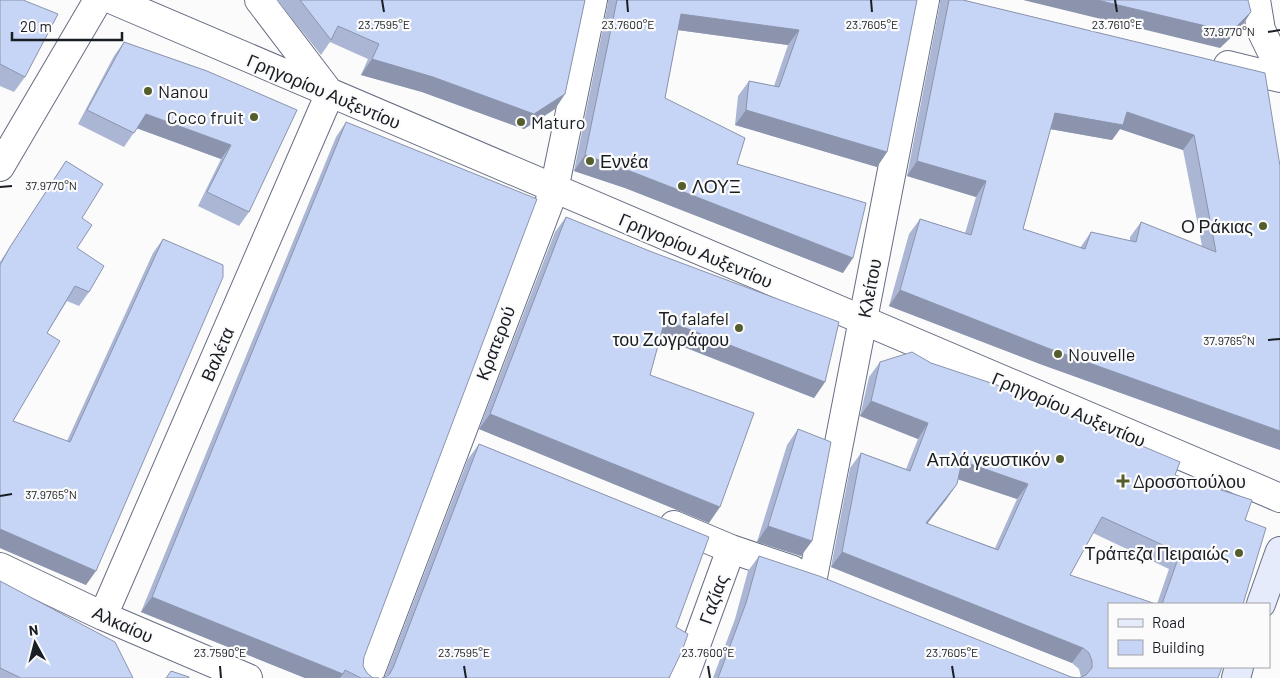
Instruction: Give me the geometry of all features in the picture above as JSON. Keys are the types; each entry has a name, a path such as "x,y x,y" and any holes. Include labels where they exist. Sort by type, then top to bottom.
{"main road":[{"path":"1261,603 1280,551"}],"street":[{"path":"0,167 98,0"},
{"name":"Γρηγορίου Αυξεντίου","path":"113,0 554,190 1280,498"},
{"path":"259,0 330,93"},
{"name":"Κρατερού","path":"368,678 554,190 593,0"},
{"name":"Κλείτου","path":"813,577 925,0"},
{"path":"1256,0 1261,30 1280,69"},
{"path":"1204,60 1280,78"},
{"name":"Βαλέτα","path":"103,616 330,93"},
{"path":"460,438 487,449"},
{"path":"649,515 730,549 840,588"},
{"name":"Γαζίας","path":"684,678 730,549"},
{"name":"Αλκαίου","path":"0,567 103,616 248,678"}],"building":[{"path":"0,0 23,0 58,14 25,77 0,64"},
{"path":"300,0 585,0 565,94 534,114 433,77 372,59 379,44 338,26 331,40"},
{"path":"617,0 917,0 887,152 746,110 749,81 779,87 799,30 681,14 665,98 745,138 737,164 866,203 853,258 585,155"},
{"path":"949,0 963,0 1265,73 1280,166 1280,431 1050,349 900,290 920,219 971,235 986,181 917,161","holes":["1127,112 1194,135 1216,252 1141,222 1136,242 1091,232 1085,249 1023,229 1055,113 1123,125"]},
{"path":"1097,0 1248,0 1251,12 1231,32"},
{"path":"124,42 207,71 297,110 249,212 207,192 231,145 146,114 134,133 87,110"},
{"path":"346,122 537,199 364,657 363,666 373,678 361,678 345,670 343,674 152,597"},
{"path":"66,161 103,184 82,218 92,225 77,248 104,266 89,292 75,286 47,333 60,341 13,421 70,442 163,239 223,265 223,277 96,571 0,529 0,265"},
{"path":"566,217 652,252 839,322 825,382 665,320 650,375 754,413 720,507 490,414"},
{"path":"912,352 931,363 1000,386 1180,462 1175,475 1252,500 1245,520 1266,528 1243,603 1162,603 1180,553 1102,517 1070,575 1153,603 1108,603 1108,668 1222,668 1218,678 1079,678 1086,675 1092,668 1089,653 1083,648 842,552 861,453 910,471 928,423 871,401 880,362","holes":["962,461 1028,484 998,550 926,523 957,484"]},
{"path":"798,429 831,442 812,541 768,526"},
{"path":"479,444 709,537 676,627 688,634 669,678 382,678 389,675 393,668"},
{"path":"759,556 819,576 1071,677 1079,678 718,678 746,603"},
{"path":"0,581 115,642 133,678 21,678 0,668"},
{"path":"171,671 189,677 189,678 166,678"}],"place":[{"name":"Nanou","path":"148,91"},
{"name":"Coco fruit","path":"254,117"},
{"name":"Maturo","path":"521,122"},
{"name":"Εννέα","path":"590,161"},
{"name":"ΛΟΥΞ","path":"682,186"},
{"name":"Ο Ράκιας","path":"1263,226"},
{"name":"Το falafel του Ζωγράφου","path":"739,328"},
{"name":"Nouvelle","path":"1058,354"},
{"name":"Απλά γευστικόν","path":"1060,459"},
{"name":"Δροσοπούλου","path":"1123,481"},
{"name":"Τράπεζα Πειραιώς","path":"1239,553"}]}
